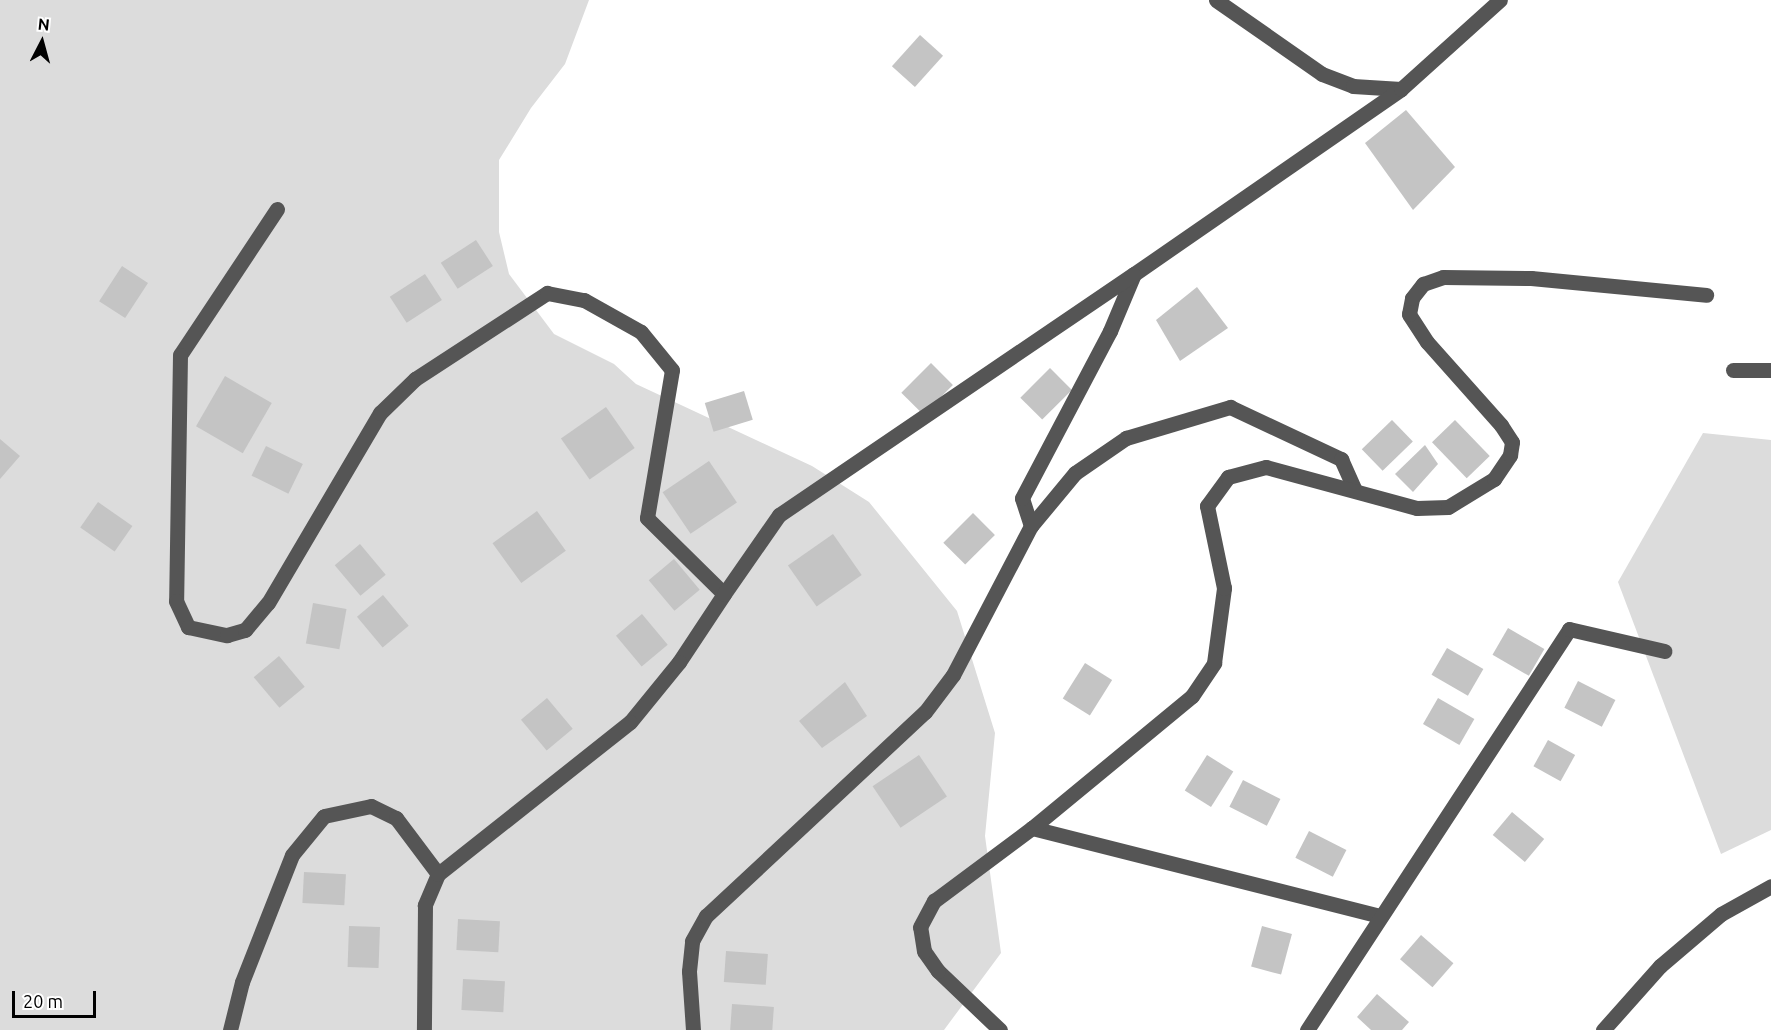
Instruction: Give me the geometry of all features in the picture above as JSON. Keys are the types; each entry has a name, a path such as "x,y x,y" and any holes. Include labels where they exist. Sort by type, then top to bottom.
{"street":[{"path":"1216,0 1322,75 1353,86 1401,89"},
{"path":"424,1030 425,905 438,874 630,722 679,662 779,514 1134,274 1401,89 1500,0"},
{"path":"277,209 180,355 176,601 188,627 227,635 245,630 268,603 380,412 415,379 547,293 584,300 641,332 672,370 648,519 724,594"},
{"path":"1031,526 1022,498 1110,331 1134,274"},
{"path":"1000,1030 938,971 924,951 920,927 934,901 1032,828 1192,696 1214,663 1224,588 1207,506 1228,477 1266,467 1416,508 1448,507 1494,479 1510,455 1512,442 1502,425 1427,342 1409,314 1412,298 1423,284 1443,277 1531,278 1706,295"},
{"path":"1733,370 1771,370"},
{"path":"693,1030 689,971 692,941 706,916 926,712 953,675 1031,526 1075,473 1126,438 1230,407 1341,459 1355,490"},
{"path":"1307,1030 1379,916 1410,876 1569,629 1664,651"},
{"path":"230,1030 242,982 292,855 324,816 371,806 396,818 438,874"},
{"path":"1032,828 1379,916"},
{"path":"1603,1030 1668,958 1721,914 1771,886"}],"shaded area":[{"path":"0,0 589,0 565,64 531,108 499,160 499,232 509,274 554,334 614,364 636,384 812,466 869,502 957,611 995,733 985,836 1001,953 944,1030 0,1030"},
{"path":"1703,433 1771,440 1771,830 1721,854 1618,582"}],"building":[{"path":"920,35 943,56 915,87 892,66"},
{"path":"1406,110 1455,167 1413,210 1365,143"},
{"path":"476,240 493,266 458,289 441,263"},
{"path":"122,266 148,283 125,318 99,301"},
{"path":"425,274 442,300 407,323 390,297"},
{"path":"1197,287 1228,328 1180,361 1156,320"},
{"path":"931,363 953,385 923,415 901,393"},
{"path":"1050,368 1072,390 1042,420 1020,398"},
{"path":"225,376 272,403 243,453 196,426"},
{"path":"744,391 753,420 714,432 705,403"},
{"path":"606,407 635,448 590,480 561,439"},
{"path":"1392,420 1413,442 1383,471 1362,449"},
{"path":"1455,420 1490,456 1467,478 1432,442"},
{"path":"0,439 20,456 0,479"},
{"path":"1425,445 1438,464 1413,492 1395,474"},
{"path":"266,446 303,464 288,494 252,476"},
{"path":"709,461 737,502 691,534 663,492"},
{"path":"98,502 132,526 115,551 80,527"},
{"path":"537,511 566,551 521,583 493,543"},
{"path":"973,513 995,535 965,565 943,543"},
{"path":"833,534 862,575 817,607 788,566"},
{"path":"360,544 386,575 360,596 335,565"},
{"path":"674,559 700,590 674,611 649,580"},
{"path":"383,595 409,626 383,647 357,617"},
{"path":"313,603 346,609 339,649 306,643"},
{"path":"642,614 668,645 642,666 616,636"},
{"path":"1508,628 1544,649 1529,676 1492,655"},
{"path":"1447,648 1483,669 1468,696 1432,675"},
{"path":"279,656 305,687 279,708 254,677"},
{"path":"1085,663 1112,680 1090,716 1063,699"},
{"path":"1578,681 1615,700 1602,727 1564,708"},
{"path":"845,682 867,716 822,748 799,721"},
{"path":"547,698 573,729 547,750 521,720"},
{"path":"1438,698 1474,719 1459,745 1423,724"},
{"path":"1548,740 1575,755 1561,781 1533,766"},
{"path":"919,755 947,796 901,828 873,786"},
{"path":"1207,755 1233,771 1211,807 1185,791"},
{"path":"1243,780 1280,799 1267,826 1229,807"},
{"path":"1512,812 1544,839 1525,862 1493,835"},
{"path":"1309,831 1346,850 1333,877 1295,858"},
{"path":"304,872 346,874 344,905 302,903"},
{"path":"458,919 500,921 498,952 456,950"},
{"path":"349,926 380,927 379,968 348,967"},
{"path":"1262,926 1292,934 1281,975 1251,967"},
{"path":"1421,935 1453,963 1432,987 1400,959"},
{"path":"726,951 768,954 766,985 724,982"},
{"path":"463,979 505,981 503,1012 461,1010"},
{"path":"1377,994 1409,1022 1402,1030 1371,1030 1357,1017"},
{"path":"732,1004 774,1007 772,1030 730,1030"}]}
